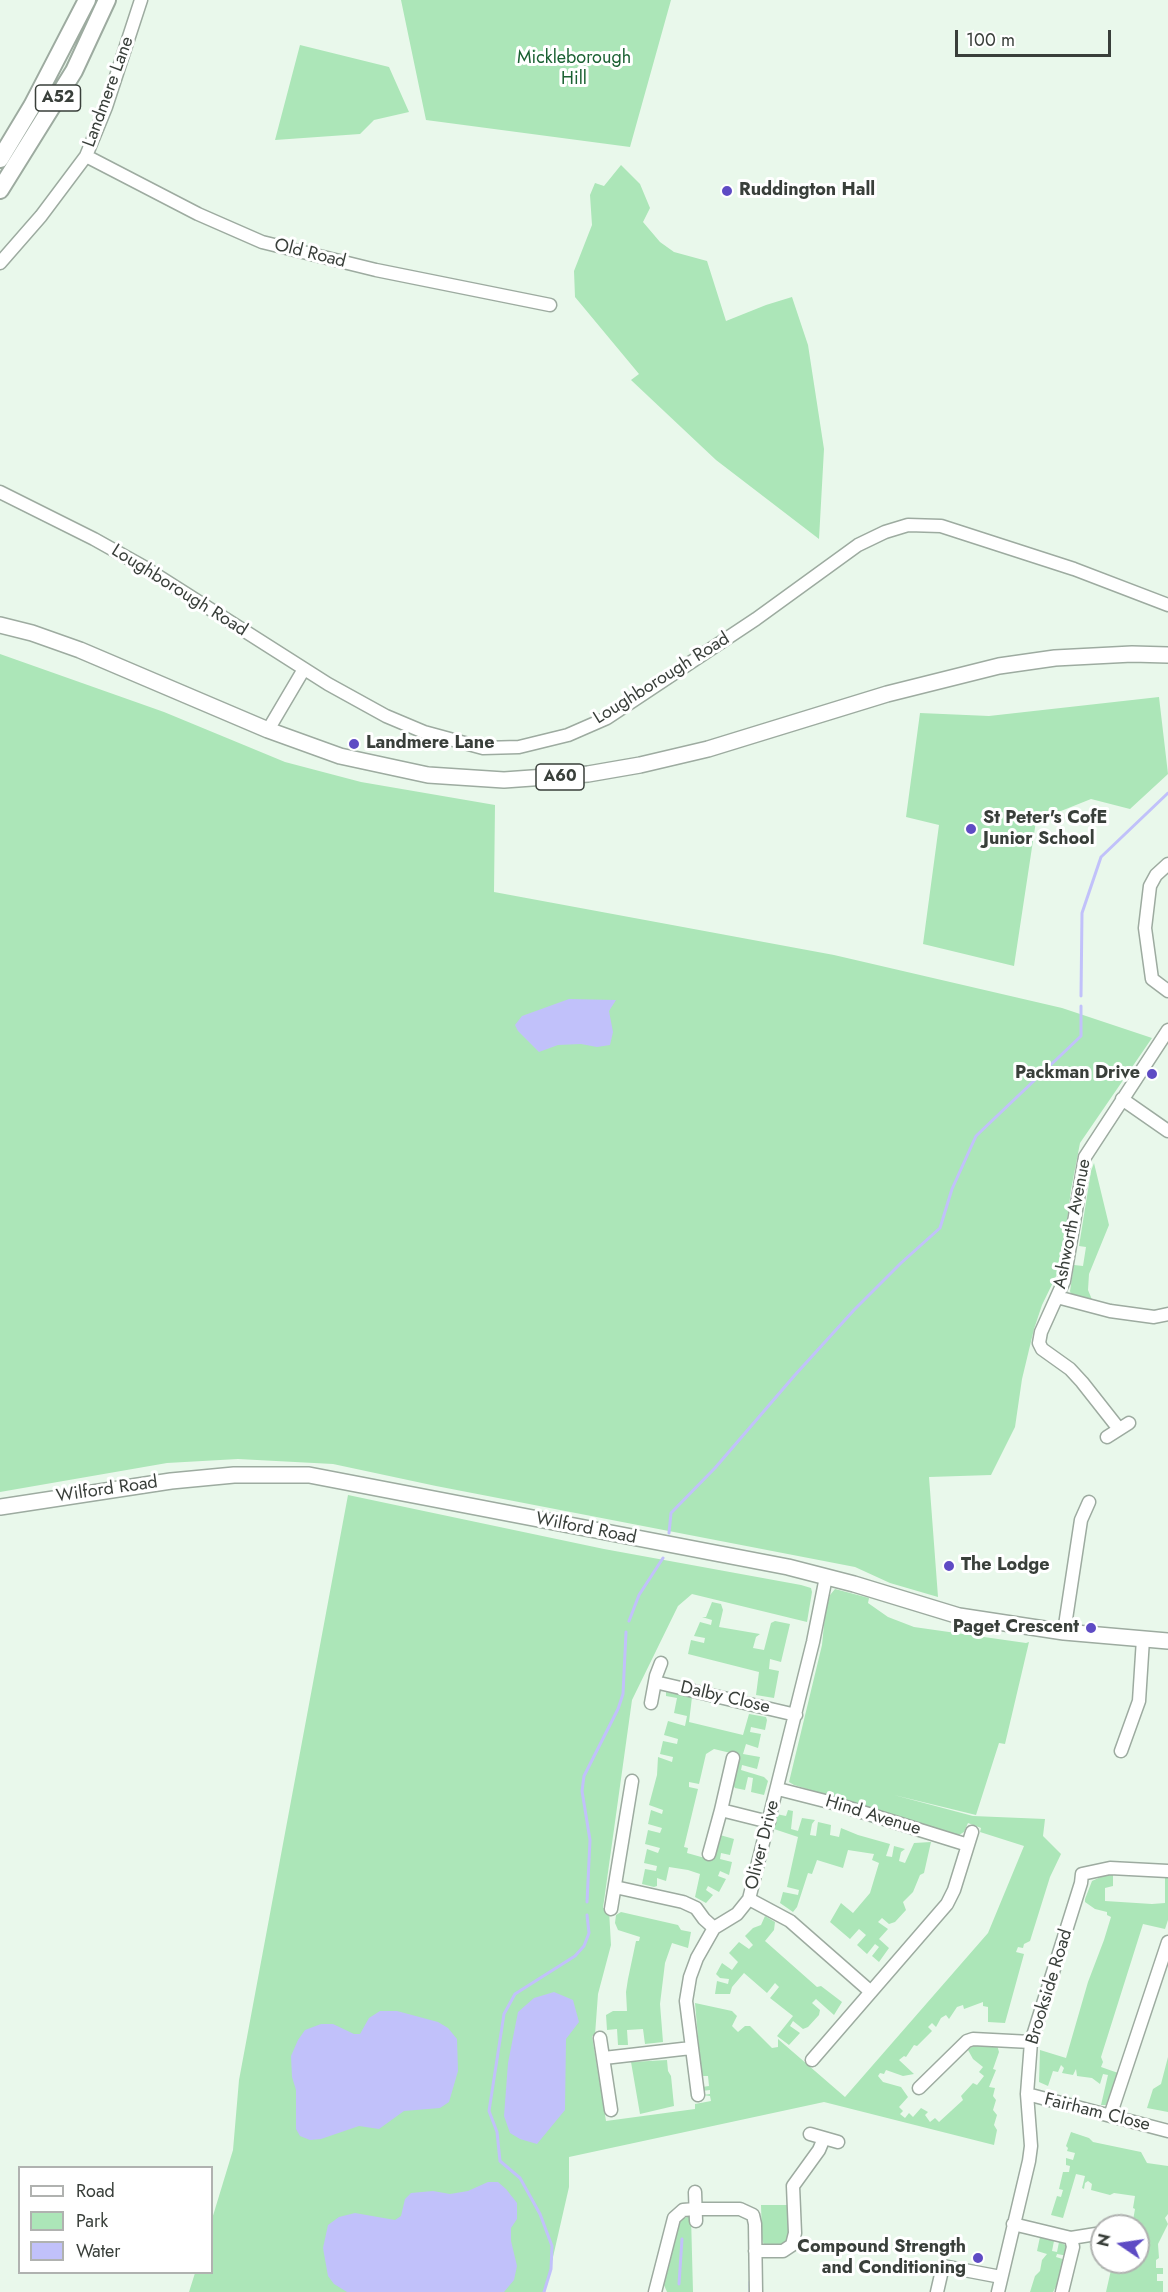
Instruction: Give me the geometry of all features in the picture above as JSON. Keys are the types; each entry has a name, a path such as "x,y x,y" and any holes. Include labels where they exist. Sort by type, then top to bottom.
{"highway":[{"name":"A52","path":"0,159 32,106 87,0"},
{"name":"A52","path":"0,190 74,71 107,0"}],"main road":[{"name":"A60","path":"0,625 32,633 80,650 268,730 340,756 419,774 493,780 549,778 640,765 708,749 887,694 999,666 1077,656 1168,655"},
{"name":"Wilford Road","path":"0,1507 70,1495 203,1478 245,1475 309,1475 788,1567 959,1616 1064,1632 1168,1641"}],"street":[{"name":"Landmere Lane","path":"0,263 41,216 86,156 106,107 141,0"},
{"name":"Old Road","path":"86,156 198,213 262,242 376,270 550,305"},
{"name":"Loughborough Road","path":"0,492 94,538 144,567 304,669 386,716 424,732 483,748 519,747 568,735 607,718 756,619 858,545 885,532 908,525 941,526 1074,569 1168,604"},
{"path":"268,730 304,669"},
{"path":"1168,864 1156,875 1150,886 1145,928 1152,979 1168,991"},
{"name":"Ashworth Avenue","path":"1107,1437 1124,1426 1070,1369 1042,1349 1039,1343 1041,1332 1058,1297 1067,1268 1084,1157 1168,1030"},
{"path":"1122,1099 1168,1131"},
{"name":"Ashworth Avenue","path":"1058,1297 1110,1311 1154,1317 1168,1314"},
{"path":"1064,1632 1081,1520 1089,1502"},
{"name":"Oliver Drive","path":"698,2095 686,2001 690,1977 697,1958 714,1928 737,1914 749,1899 778,1789 826,1577"},
{"path":"1121,1751 1138,1701 1143,1639"},
{"path":"651,1702 661,1663"},
{"name":"Dalby Close","path":"655,1682 795,1715"},
{"path":"709,1854 733,1758"},
{"path":"611,1908 632,1781"},
{"name":"Hind Avenue","path":"778,1789 968,1845"},
{"path":"721,1810 769,1822"},
{"path":"812,2060 947,1904 954,1890 972,1833"},
{"name":"Brookside Road","path":"998,2292 1031,2146 1027,2094 1032,2042 1082,1874 1110,1868 1168,1871"},
{"path":"615,1887 683,1902 696,1908 714,1928"},
{"path":"749,1899 790,1922 871,1992"},
{"path":"1110,2116 1168,1942"},
{"path":"600,2038 610,2110"},
{"path":"919,2088 967,2041 973,2038 1032,2042"},
{"path":"604,2058 691,2048"},
{"name":"Fairham Close","path":"1027,2094 1168,2131"},
{"path":"810,2134 838,2142"},
{"path":"755,2251 783,2251 792,2245 795,2233 793,2186 819,2150 824,2138"},
{"path":"695,2192 696,2215"},
{"path":"655,2292 674,2218 683,2210 696,2215 740,2209 749,2211 754,2220 756,2292"},
{"path":"1013,2224 1071,2238 1090,2235"},
{"path":"1062,2292 1073,2247 1071,2238"},
{"path":"937,2292 943,2266 1001,2277"}],"green space":[{"name":"Mickleborough Hill","path":"401,0 671,0 630,147 426,120"},
{"path":"300,45 389,67 409,112 374,120 360,134 275,140"},
{"path":"621,165 640,184 650,208 643,222 660,242 674,252 707,261 726,321 792,297 808,345 824,449 819,539 716,460 631,380 639,374 575,297 574,271 592,225 590,195 595,183 604,186"},
{"path":"0,654 164,712 285,762 361,782 495,805 494,892 834,955 1062,1008 1152,1038 1080,1143 1061,1266 1042,1305 1034,1329 1022,1379 1015,1427 991,1475 929,1477 938,1597 890,1583 855,1567 333,1464 238,1459 167,1463 0,1492"},
{"path":"1159,697 1168,774 1130,809 1091,799 1036,821 1014,966 923,944 939,825 906,817 920,713 989,716"},
{"path":"1094,1163 1109,1225 1089,1274 1088,1290 1093,1302 1071,1295 1070,1291 1074,1265 1083,1266 1086,1247 1079,1246"},
{"path":"348,1495 604,1549 811,1588 807,1622 692,1594 678,1606 632,1700 603,1908 609,1910 611,1945 598,1994 595,2035 592,2036 606,2121 695,2109 695,2104 711,2101 710,2096 703,2095 710,2094 710,2090 702,2091 702,2087 709,2086 708,2076 703,2076 701,2072 695,2003 732,2011 737,2016 732,2026 738,2032 745,2026 750,2026 772,2048 778,2047 778,2039 845,2097 988,1933 1024,1846 980,1832 981,1828 968,1823 964,1832 959,1835 789,1782 822,1645 825,1615 830,1595 835,1589 869,1598 868,1603 888,1617 914,1627 1029,1642 1005,1744 999,1743 976,1815 894,1795 973,1816 1045,1819 1043,1836 1061,1854 1050,1877 1030,1941 1024,1944 1023,1948 1018,1947 1016,1952 1024,1954 1005,2023 988,2022 988,2007 983,2006 983,2002 964,2009 963,2005 957,2007 949,2019 946,2015 941,2018 936,2027 932,2023 928,2027 932,2031 917,2046 914,2045 906,2057 899,2060 914,2074 903,2076 886,2070 884,2074 880,2073 878,2076 883,2082 901,2087 908,2097 899,2107 903,2111 900,2114 905,2118 909,2113 913,2117 921,2108 928,2112 925,2115 930,2122 935,2118 939,2122 963,2100 961,2096 973,2083 977,2085 984,2076 979,2072 983,2067 973,2059 968,2050 976,2043 997,2045 999,2052 993,2069 996,2070 989,2087 995,2088 993,2096 996,2100 993,2110 997,2115 994,2125 997,2130 994,2145 824,2102 569,2157 569,2187 545,2292 189,2292 195,2274 213,2274 213,2216 233,2150 239,2080"},
{"path":"712,1602 721,1604 723,1610 719,1627 760,1634 756,1637 753,1648 764,1650 771,1623 775,1621 790,1624 781,1662 770,1659 769,1669 779,1671 774,1698 756,1695 759,1672 688,1654 691,1640 704,1643 705,1638 694,1636 700,1622 711,1625 712,1620 702,1617 706,1617"},
{"path":"666,1692 692,1697 689,1722 743,1735 749,1714 766,1717 767,1720 765,1730 751,1727 750,1732 761,1734 758,1748 746,1744 743,1754 760,1757 757,1769 742,1765 741,1770 764,1777 768,1781 764,1795 751,1792 753,1778 748,1777 745,1790 735,1788 732,1784 739,1755 714,1749 706,1754 699,1784 689,1782 689,1787 698,1789 684,1847 688,1848 687,1853 712,1860 720,1835 734,1839 730,1855 721,1853 720,1859 732,1862 729,1875 720,1871 718,1876 726,1879 719,1892 708,1886 706,1890 713,1895 706,1903 695,1897 700,1874 688,1870 669,1867 666,1881 657,1878 657,1886 654,1887 642,1884 645,1869 656,1871 657,1866 644,1863 647,1849 658,1853 660,1848 645,1844 648,1830 660,1833 662,1828 648,1824 651,1810 662,1814 663,1810 649,1805 657,1775 658,1757 672,1762 673,1757 660,1754 663,1741 677,1744 678,1739 664,1735 668,1721 685,1726 687,1716 674,1713 677,1698 666,1696"},
{"path":"788,1810 793,1811 791,1829 798,1831 802,1818 815,1820 810,1835 816,1836 818,1822 831,1825 830,1835 839,1837 841,1828 890,1844 886,1856 892,1857 894,1846 905,1849 901,1852 899,1861 905,1863 914,1843 931,1842 924,1873 920,1875 913,1892 903,1902 906,1910 895,1922 889,1924 882,1918 878,1922 888,1929 879,1939 889,1948 879,1962 872,1956 879,1947 875,1944 867,1954 857,1945 866,1935 859,1929 850,1939 830,1922 841,1903 853,1913 870,1893 879,1863 872,1860 874,1854 848,1850 843,1868 817,1860 812,1874 808,1873 797,1907 793,1912 780,1903 783,1892 798,1895 799,1890 787,1887 798,1837 774,1829 776,1814 786,1816"},
{"path":"1105,1875 1113,1875 1113,1886 1105,1888 1105,1901 1152,1904 1165,1903 1165,1877 1168,1877 1168,1920 1165,1929 1143,1924 1101,2057 1103,2062 1101,2067 1121,2074 1106,2105 1101,2105 1108,2075 1103,2074 1100,2084 1092,2078 1077,2076 1076,2069 1073,2075 1062,2073 1064,2068 1061,2065 1058,2072 1053,2071 1048,2086 1039,2082 1040,2050 1066,2058 1088,1982 1104,1940 1111,1917 1107,1915 1107,1912 1095,1909 1085,1902 1085,1899 1092,1881"},
{"path":"621,1912 678,1925 681,1930 691,1932 688,1948 672,1943 665,1963 660,2004 663,2042 645,2044 643,2029 627,2030 628,2045 618,2045 617,2029 607,2030 606,2015 613,2011 627,2011 628,1979 636,1941 639,1941 640,1937 618,1930 615,1923 616,1915"},
{"path":"765,1916 775,1922 774,1930 765,1941 817,1987 821,1986 842,2002 834,2015 816,1999 812,2003 820,2010 819,2015 803,2029 793,2021 790,2026 800,2033 789,2045 777,2036 793,2016 770,1998 779,1987 775,1983 767,1993 744,1973 732,1987 730,1994 715,1994 717,1981 728,1984 729,1979 720,1978 716,1974 722,1963 732,1970 738,1962 729,1953 739,1942 749,1949 753,1945 745,1936 753,1928 761,1925"},
{"path":"1168,2057 1168,2112 1147,2108 1153,2089 1161,2084"},
{"path":"667,2060 674,2106 640,2114 631,2062"},
{"path":"1071,2132 1089,2138 1093,2142 1141,2152 1147,2163 1168,2166 1168,2214 1165,2218 1168,2224 1158,2244 1159,2258 1156,2260 1156,2268 1163,2268 1163,2274 1157,2274 1157,2281 1163,2281 1163,2292 1106,2292 1110,2274 1150,2274 1150,2214 1134,2214 1135,2196 1114,2193 1110,2195 1091,2190 1092,2184 1088,2181 1084,2189 1082,2188 1085,2176 1076,2174 1063,2218 1051,2215 1057,2196 1061,2197 1063,2190 1059,2189 1063,2172 1069,2172 1070,2166 1066,2165 1066,2158 1073,2160 1075,2153 1067,2151 1066,2146"},
{"path":"761,2205 789,2205 790,2237 785,2246 764,2245"},
{"path":"691,2216 693,2292 667,2292 664,2285 680,2222"},
{"path":"1040,2237 1054,2241 1052,2251 1057,2252 1059,2242 1068,2246 1068,2256 1057,2254 1056,2257 1066,2260 1063,2274 1053,2292 1030,2292 1035,2276 1040,2271 1042,2260 1047,2254 1037,2251"}],"water":[{"path":"569,999 616,1000 609,1011 613,1032 610,1045 597,1047 581,1044 558,1045 539,1052 518,1031 515,1025 522,1016"},
{"path":"554,1992 573,2000 579,2022 566,2039 565,2110 537,2144 510,2133 504,2116 508,2063 518,2012 534,1998"},
{"path":"380,2011 397,2011 438,2022 448,2028 457,2039 458,2071 449,2102 440,2108 404,2111 379,2129 359,2126 321,2139 310,2140 300,2136 296,2129 296,2090 292,2077 291,2056 298,2040 305,2030 321,2024 333,2024 354,2034 360,2034 369,2018"},
{"path":"488,2182 498,2182 517,2203 517,2219 511,2228 511,2241 517,2266 514,2280 504,2292 347,2292 334,2284 328,2276 323,2248 328,2225 339,2217 355,2213 395,2220 401,2216 405,2199 411,2193 433,2191 450,2194 468,2191"}],"waterway":[{"path":"1081,996 1082,913 1101,857 1168,793"},
{"path":"669,1533 671,1513 715,1468 854,1310 940,1228 952,1189 976,1136 1081,1036 1081,1006"},
{"path":"629,1621 639,1595 663,1558"},
{"path":"587,1902 590,1840 582,1791 584,1776 618,1709 623,1694 626,1632"},
{"path":"544,2292 551,2269 552,2246 540,2214 520,2178 500,2161 497,2132 489,2111 504,2014 515,1994 575,1956 584,1946 589,1933 587,1915"},
{"path":"679,2284 682,2239"},
{"path":"750,2282 750,2292"}],"place":[{"name":"Ruddington Hall","path":"727,191"},
{"name":"Landmere Lane","path":"354,744"},
{"name":"St Peter's CofE Junior School","path":"971,829"},
{"name":"Packman Drive","path":"1152,1074"},
{"name":"The Lodge","path":"949,1566"},
{"name":"Paget Crescent","path":"1091,1628"},
{"name":"Compound Strength and Conditioning","path":"978,2258"}]}
